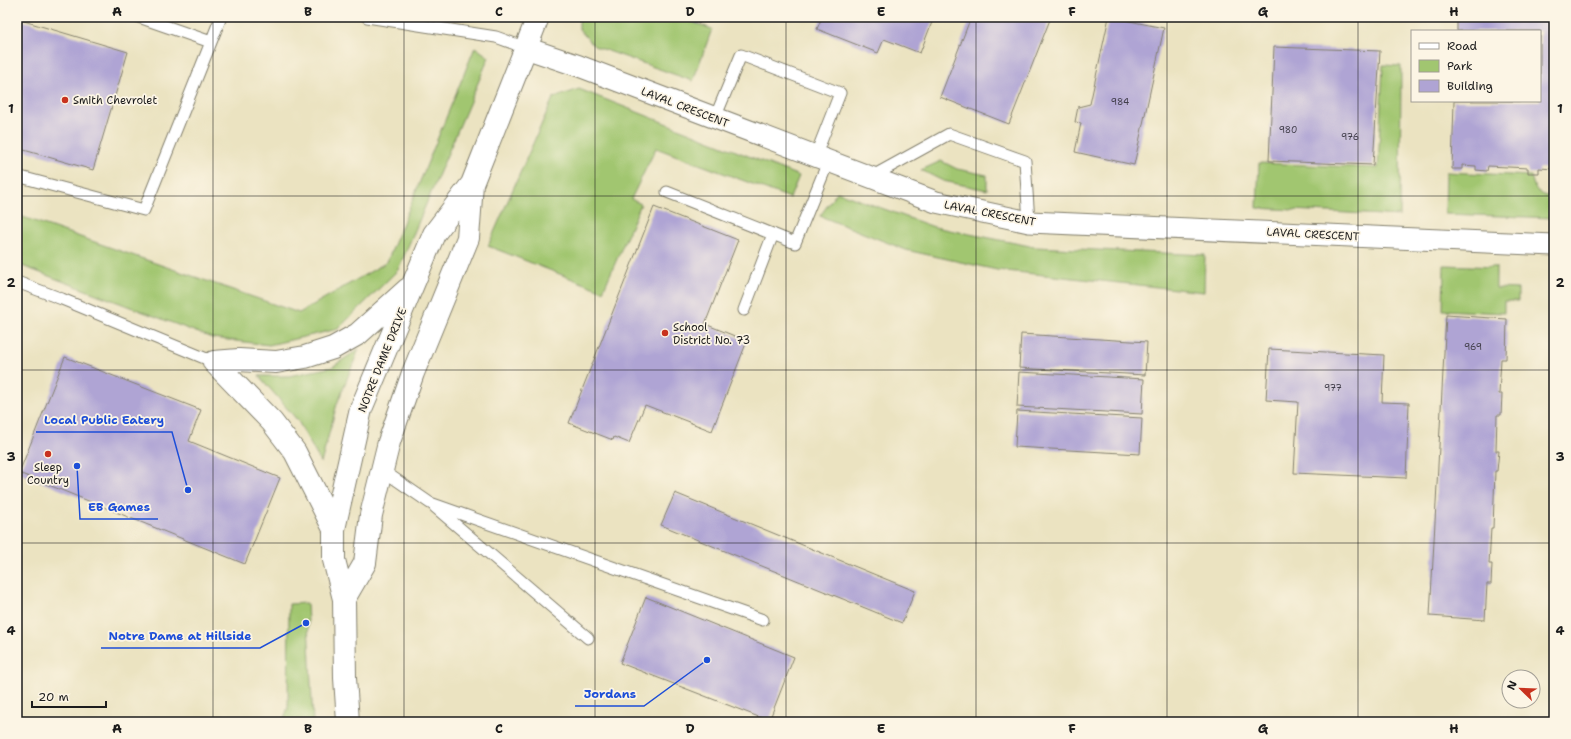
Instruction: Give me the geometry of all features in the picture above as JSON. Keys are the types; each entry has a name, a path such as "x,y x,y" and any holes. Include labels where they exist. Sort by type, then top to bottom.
{"street":[{"name":"NOTRE DAME DRIVE","path":"348,722 344,678 344,599 334,560 334,529 361,409 434,234 472,184 538,17"},
{"name":"LAVAL CRESCENT","path":"526,48 580,66 936,202 1030,222 1554,245"},
{"name":"NOTRE DAME DRIVE","path":"344,599 365,563 371,515 389,442 413,373 468,238 472,184"},
{"path":"214,362 239,360 276,362 305,357 333,348 358,334 412,286"},
{"path":"214,362 272,422 295,452 334,529"}],"lane":[{"path":"139,17 211,42"},
{"path":"17,176 144,210 221,17"},
{"path":"367,17 496,37 526,48"},
{"path":"667,192 795,243 840,93 741,55 715,118"},
{"path":"872,177 949,134 1025,161 1030,222"},
{"path":"744,310 773,234"},
{"path":"17,282 214,362"},
{"path":"382,470 430,503 588,638"},
{"path":"430,503 763,620"}],"green space":[{"path":"579,17 679,17 712,29 693,81 594,46 579,29"},
{"path":"475,47 489,57 398,270 338,329 269,345 212,338 17,264 17,215 299,313 387,262"},
{"path":"1383,65 1401,66 1400,216 1257,208 1259,163 1378,168"},
{"path":"579,89 799,176 790,198 656,148 631,199 641,204 603,291 488,246 553,98"},
{"path":"941,161 957,169 987,175 987,190 943,181 921,170"},
{"path":"1446,172 1531,176 1535,189 1545,196 1554,195 1554,218 1445,214"},
{"path":"837,192 934,227 1035,247 1205,255 1204,292 997,270 906,250 820,216"},
{"path":"1444,265 1496,267 1496,288 1518,289 1518,301 1504,301 1504,313 1443,310"},
{"path":"359,349 337,404 321,463 298,421 259,376 289,376 332,367"},
{"path":"307,603 313,722 283,722 288,707 289,604"}],"building":[{"path":"681,17 702,17 699,24"},
{"path":"822,17 934,17 920,53 884,39 878,53 817,29"},
{"path":"971,17 1051,17 1009,124 940,97"},
{"path":"1109,17 1164,28 1134,165 1075,152 1081,123 1075,122 1078,107 1090,104"},
{"path":"1457,17 1554,17 1554,169 1539,168 1539,173 1528,173 1528,168 1488,166 1487,171 1476,170 1476,166 1462,165 1462,169 1452,169 1454,102 1541,102 1541,30 1457,30"},
{"name":"Smith Chevrolet","path":"17,19 128,52 93,170 17,148"},
{"path":"1274,47 1380,51 1373,165 1269,161"},
{"name":"School District No. 73","path":"654,207 738,240 705,324 747,341 712,431 645,405 629,443 614,437 613,440 569,423"},
{"path":"1446,315 1507,319 1506,359 1501,359 1499,394 1502,394 1501,415 1497,415 1496,451 1499,451 1497,471 1495,471 1493,528 1491,528 1489,564 1492,564 1491,584 1487,584 1485,620 1430,616"},
{"path":"1021,334 1147,342 1145,375 1019,368"},
{"path":"1269,349 1384,355 1382,402 1409,403 1406,478 1294,473 1298,402 1266,400"},
{"path":"65,357 201,410 189,441 280,478 245,564 19,473"},
{"path":"1019,372 1144,379 1142,414 1017,407"},
{"path":"1017,411 1142,418 1140,454 1015,447"},
{"path":"675,493 915,591 902,623 661,525"},
{"path":"646,597 794,657 769,721 620,663"}],"place":[{"name":"Smith Chevrolet","path":"65,100"},
{"name":"School District No. 73","path":"665,333"},
{"name":"Sleep Country","path":"48,454"},
{"name":"EB Games","path":"77,466"},
{"name":"Local Public Eatery","path":"188,490"},
{"name":"Notre Dame at Hillside","path":"306,623"},
{"name":"Jordans","path":"707,660"}]}
